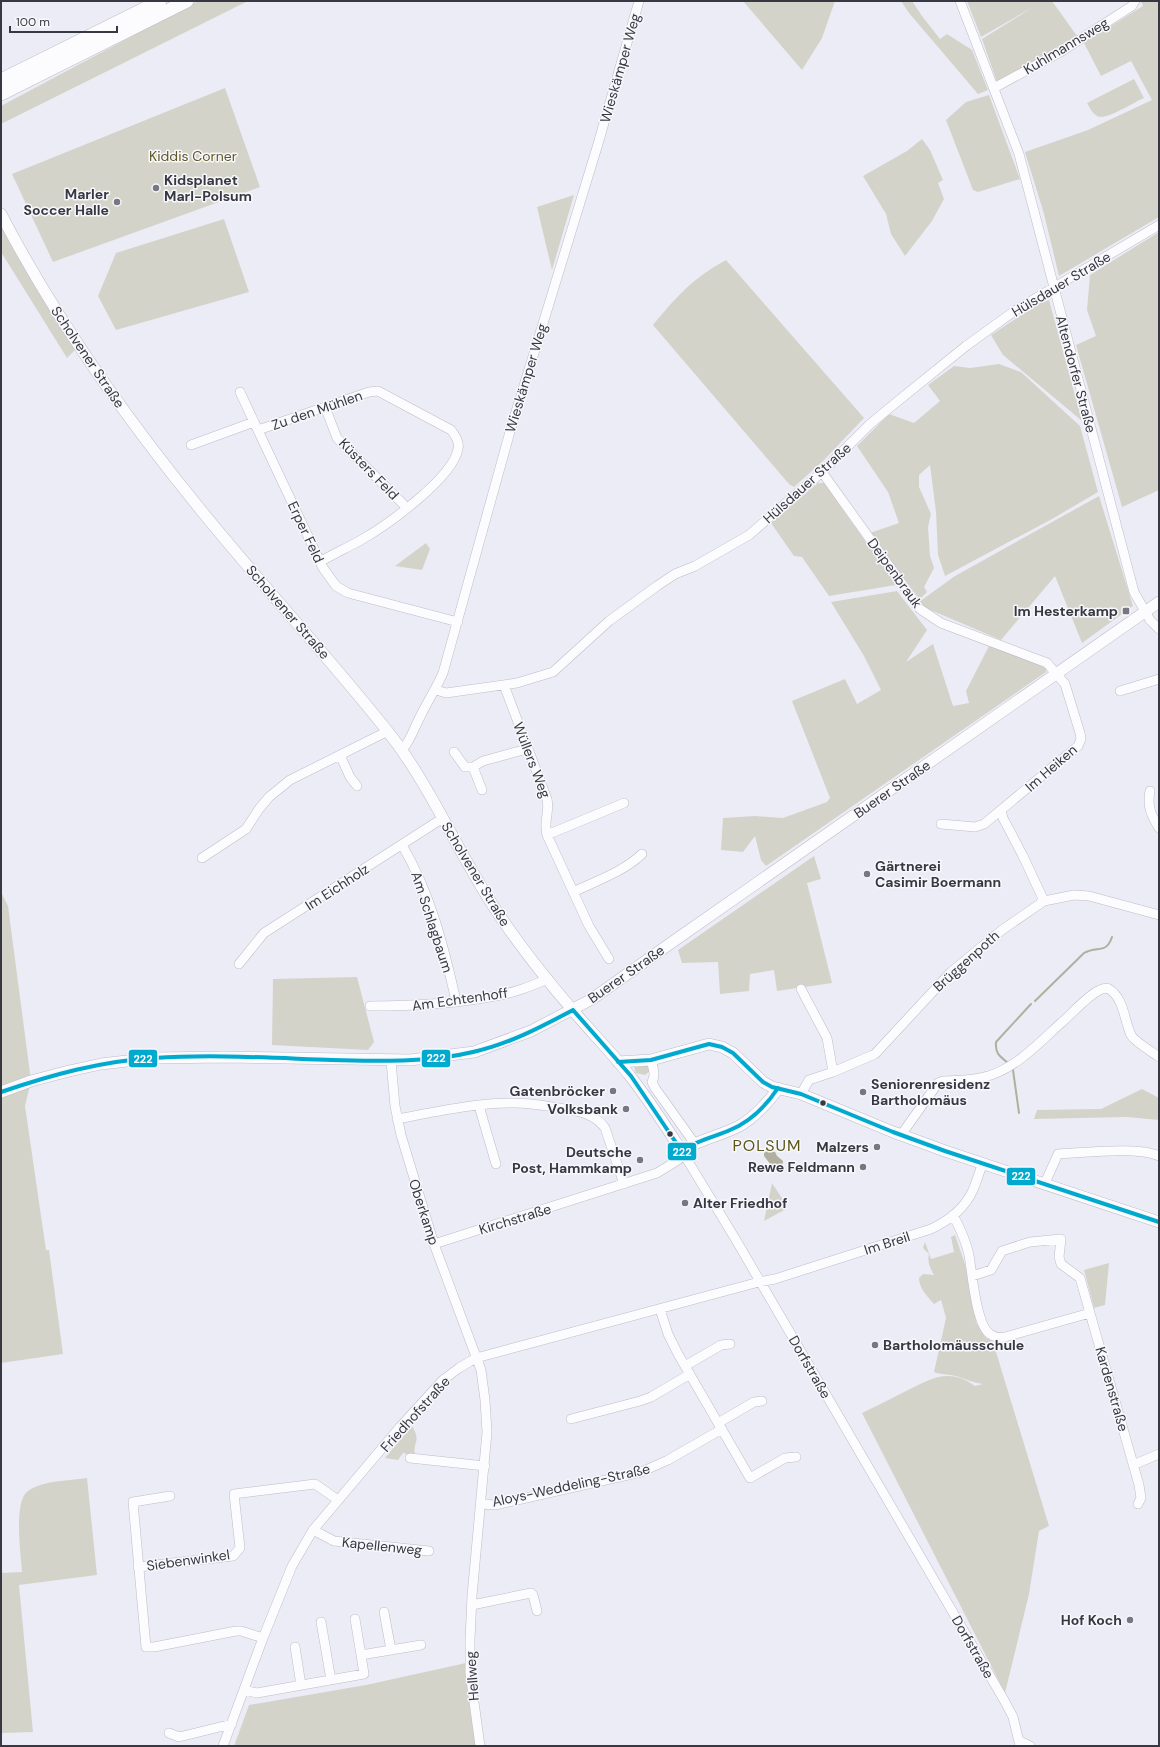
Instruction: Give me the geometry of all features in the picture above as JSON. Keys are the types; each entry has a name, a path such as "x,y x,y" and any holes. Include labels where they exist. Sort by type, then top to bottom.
{"highway":[{"path":"1,80 160,1"},
{"path":"1,94 187,1"}],"main road":[{"name":"Scholvener Straße","path":"1,214 32,272 57,314 106,387 200,510 341,673 388,731 402,750 443,818 489,901 506,926 572,1010"},
{"name":"Buerer Straße","path":"1,1092 31,1081 69,1071 101,1064 153,1058 226,1057 391,1060 428,1059 474,1052 531,1031 592,999 1144,611 1159,602"},
{"name":"Dorfstraße","path":"572,1010 631,1076 683,1153"},
{"path":"618,1062 651,1060 704,1045 718,1045 728,1049 763,1082 772,1087 801,1094 901,1135 1159,1222"},
{"name":"Kirchstraße","path":"683,1153 688,1147 740,1125 774,1094 778,1088"}],"street":[{"name":"Wieskämper Weg","path":"402,750 408,744 419,718 436,690 443,673 511,428 598,144 639,1"},
{"name":"Altendorfer Straße","path":"960,1 1018,154 1134,592 1144,611"},
{"name":"Kuhlmannsweg","path":"994,88 1062,51 1132,6 1135,1"},
{"name":"Hülsdauer Straße","path":"436,690 446,692 504,685 542,677 553,672 610,621 675,574 695,566 749,535 822,472 869,426 960,350 1016,310 1159,225"},
{"name":"Zu den Mühlen","path":"256,426 325,407 370,392 378,391 451,430 456,437 459,448 454,462 438,481 407,508 362,540 320,562"},
{"name":"Erper Feld","path":"240,392 320,562 328,577 336,586 348,593 458,622"},
{"name":"Küsters Feld","path":"325,407 337,438 407,508"},
{"path":"191,445 256,426"},
{"name":"Deipenbrauk","path":"822,472 920,609 941,623 1048,662 1057,673"},
{"path":"1144,611 1159,629"},
{"name":"Im Heiken","path":"941,824 975,827 984,824 1078,746 1081,739 1066,684 1057,673"},
{"path":"1120,691 1159,679"},
{"name":"Wüllers Weg","path":"504,685 547,799 548,811 544,827 547,835 589,926 609,959"},
{"path":"202,858 246,829 259,809 290,780 388,731"},
{"path":"454,752 465,767 473,767 483,761 527,749"},
{"path":"340,755 350,777 357,786"},
{"path":"473,767 482,790"},
{"path":"1150,791 1148,801 1151,814 1159,828"},
{"path":"547,835 624,803"},
{"path":"1001,810 1003,818 1044,901"},
{"name":"Im Eichholz","path":"240,964 264,933 443,818"},
{"name":"Am Schlagbaum","path":"402,845 424,888 450,973 456,1001"},
{"path":"573,892 622,868 642,854"},
{"name":"Brüggenpoth","path":"801,1094 809,1080 834,1072 874,1054 951,972 1003,928 1044,901 1074,895 1089,896 1159,915"},
{"name":"Am Echtenhoff","path":"370,1006 404,1006 497,996 522,989 548,979"},
{"path":"901,1135 938,1083 943,1081 988,1077 1005,1069 1061,1024 1095,992 1104,988 1109,989 1119,999 1131,1036 1159,1058"},
{"path":"801,989 827,1038 834,1072"},
{"name":"Oberkamp","path":"391,1060 397,1120 414,1181 434,1244 476,1358"},
{"path":"651,1060 655,1077 652,1082 654,1088 695,1144"},
{"path":"397,1120 478,1106 512,1103 529,1103 591,1115 600,1120 605,1128 624,1184"},
{"path":"478,1106 496,1164"},
{"path":"1045,1184 1058,1154 1116,1151 1148,1153 1159,1156"},
{"name":"Kirchstraße","path":"434,1244 657,1173 678,1160 683,1153"},
{"name":"Dorfstraße","path":"683,1153 1004,1700 1013,1718 1020,1744"},
{"name":"Im Breil","path":"759,1282 775,1279 924,1232 937,1226 953,1215 966,1201 974,1189 983,1163"},
{"path":"953,1215 965,1241 969,1255 972,1276 984,1328 990,1334 999,1338 1011,1336 1090,1313"},
{"name":"Kardenstraße","path":"972,1276 991,1270 1002,1251 1030,1242 1061,1239 1059,1257 1061,1264 1080,1278 1133,1466 1141,1498 1138,1504"},
{"name":"Friedhofstraße","path":"223,1746 263,1638 292,1566 313,1530 443,1380 476,1358 759,1282"},
{"path":"660,1309 668,1334 750,1478 786,1458 796,1457"},
{"path":"571,1419 651,1397 721,1345 730,1344"},
{"name":"Hellweg","path":"476,1358 481,1370 487,1415 482,1504 472,1605 470,1673 480,1746"},
{"name":"Aloys-Weddeling-Straße","path":"482,1504 502,1503 641,1472 668,1460 754,1402 762,1401"},
{"path":"1133,1466 1159,1454"},
{"path":"410,1458 484,1466"},
{"name":"Siebenwinkel","path":"138,1567 233,1556 240,1548 234,1494 316,1484 338,1500"},
{"name":"Siebenwinkel","path":"170,1496 133,1502 146,1647 154,1647 236,1631 241,1631 263,1638"},
{"name":"Kapellenweg","path":"313,1530 327,1539 334,1541 429,1551"},
{"path":"472,1605 531,1593 533,1595 537,1612"},
{"path":"384,1612 391,1650"},
{"path":"244,1690 257,1693 364,1674 355,1619"},
{"path":"321,1622 331,1680"},
{"path":"361,1655 421,1645"},
{"path":"295,1647 301,1685"},
{"path":"169,1733 179,1737 232,1724"},
{"path":"1020,1744 1030,1746"}],"green space":[{"path":"198,1 248,1 1,124 1,106"},
{"path":"743,1 835,1 822,38 802,70"},
{"path":"901,1 912,1 940,39 947,34 972,50 988,90 978,94 909,13"},
{"path":"967,1 1052,1 1077,36 997,82 982,39 1033,7 981,37"},
{"path":"1141,1 1159,1 1159,217 1059,276 1044,214 1025,152 1088,130 1152,100 1131,61 1101,76 1084,43 1143,6"},
{"path":"1134,79 1144,98 1107,116 1097,116 1092,112 1087,103"},
{"name":"Kiddis Corner","path":"225,88 260,187 53,262 12,174"},
{"path":"989,95 1020,179 978,192 973,190 946,120 966,102"},
{"path":"922,139 930,150 943,180 938,183 944,199 932,221 905,256 891,234 886,214 863,176 907,151"},
{"path":"574,195 552,270 537,207"},
{"path":"224,219 249,292 116,330 98,296 116,253"},
{"path":"1,223 36,288 75,350 67,358 1,252"},
{"path":"1159,232 1159,490 1122,507 1076,345 1096,336 1087,310 1090,275"},
{"path":"726,260 864,418 823,461 794,487 789,484 653,325 669,306 694,281"},
{"path":"1049,300 1082,421 1003,355 991,335 1040,303"},
{"path":"999,364 1021,372 1080,426 1098,492 1052,519 945,576 938,555 936,512 930,465 919,475 919,487 931,514 928,527 930,556 934,568 924,587 927,592 920,599 870,533 899,523 888,492 857,446 889,414 914,423 940,401 928,385 954,366 970,368"},
{"path":"818,483 824,483 896,585 829,596 802,557 794,556 771,523"},
{"path":"1099,496 1133,606 1082,643 1055,576 1001,640 926,608 919,602 955,576"},
{"path":"426,543 430,549 422,570 395,566"},
{"path":"897,591 927,630 906,662 933,644 953,706 969,703 966,691 989,646 1046,666 1046,672 766,866 761,860 755,836 743,852 721,850 723,818 755,816 783,818 827,802 830,798 792,701 845,679 857,704 881,690 864,656 831,602"},
{"path":"814,856 821,879 807,883 832,983 777,991 774,970 750,974 749,991 720,994 718,962 682,963 678,950"},
{"path":"1,892 8,906 31,1081 25,1106 46,1250 49,1250 63,1354 1,1363"},
{"path":"357,977 374,1042 368,1050 272,1045 273,979"},
{"path":"645,1065 649,1066 650,1071 645,1075 636,1073 634,1067"},
{"path":"1142,1089 1159,1098 1159,1120 1127,1117 1034,1119 1037,1110 1101,1109"},
{"path":"772,1183 787,1206 786,1209 764,1221"},
{"path":"955,1235 965,1264 976,1322 986,1338 993,1342 1049,1526 1039,1531 1029,1594 1005,1693 862,1413 924,1382 940,1377 956,1377 975,1386 983,1384 956,1376 934,1372 946,1318 941,1300 934,1304 920,1286 919,1278 923,1274 934,1275 929,1265 929,1254 923,1248 925,1242 931,1259 954,1252 951,1237"},
{"path":"1109,1263 1105,1305 1094,1308 1084,1270"},
{"path":"412,1426 417,1439 414,1451 415,1456 403,1453 398,1460 385,1458"},
{"path":"87,1478 97,1575 19,1585 33,1732 1,1733 1,1573 22,1572 19,1517 23,1497 34,1487 49,1483"},
{"path":"466,1663 470,1710 476,1746 234,1746 249,1705 366,1685"}],"shaded area":[{"path":"767,1150 775,1152 783,1161 782,1167 773,1167 764,1156 764,1153"}],"waterway":[{"path":"1035,1001 1084,953 1104,948 1110,943 1112,937"},
{"path":"1008,1063 998,1054 996,1042 1031,1004"},
{"path":"1013,1070 1019,1113"}],"transit line":[{"name":"222","path":"573,1010 631,1076 683,1153 699,1142 744,1123 763,1107 778,1088"},
{"name":"222","path":"1,1092 76,1070 115,1062 154,1058 221,1056 385,1061 421,1060 456,1056 486,1049 512,1040 573,1010"},
{"name":"222","path":"618,1062 651,1060 709,1044 722,1047 733,1053 763,1082 772,1087 801,1094 893,1132 945,1151 1159,1222"}],"place":[{"name":"Kidsplanet Marl-Polsum","path":"156,188"},
{"name":"Marler Soccer Halle","path":"117,202"},
{"name":"Im Hesterkamp","path":"1126,611"},
{"name":"Gärtnerei Casimir Boermann","path":"867,874"},
{"name":"Gatenbröcker","path":"613,1091"},
{"name":"Seniorenresidenz Bartholomäus","path":"863,1092"},
{"name":"Volksbank","path":"626,1109"},
{"name":"Malzers","path":"877,1147"},
{"name":"Deutsche Post, Hammkamp","path":"640,1160"},
{"name":"Rewe Feldmann","path":"863,1167"},
{"name":"Alter Friedhof","path":"685,1203"},
{"name":"Bartholomäusschule","path":"875,1345"},
{"name":"Hof Koch","path":"1130,1620"}],"district":[{"name":"POLSUM","path":"767,1145"}]}
